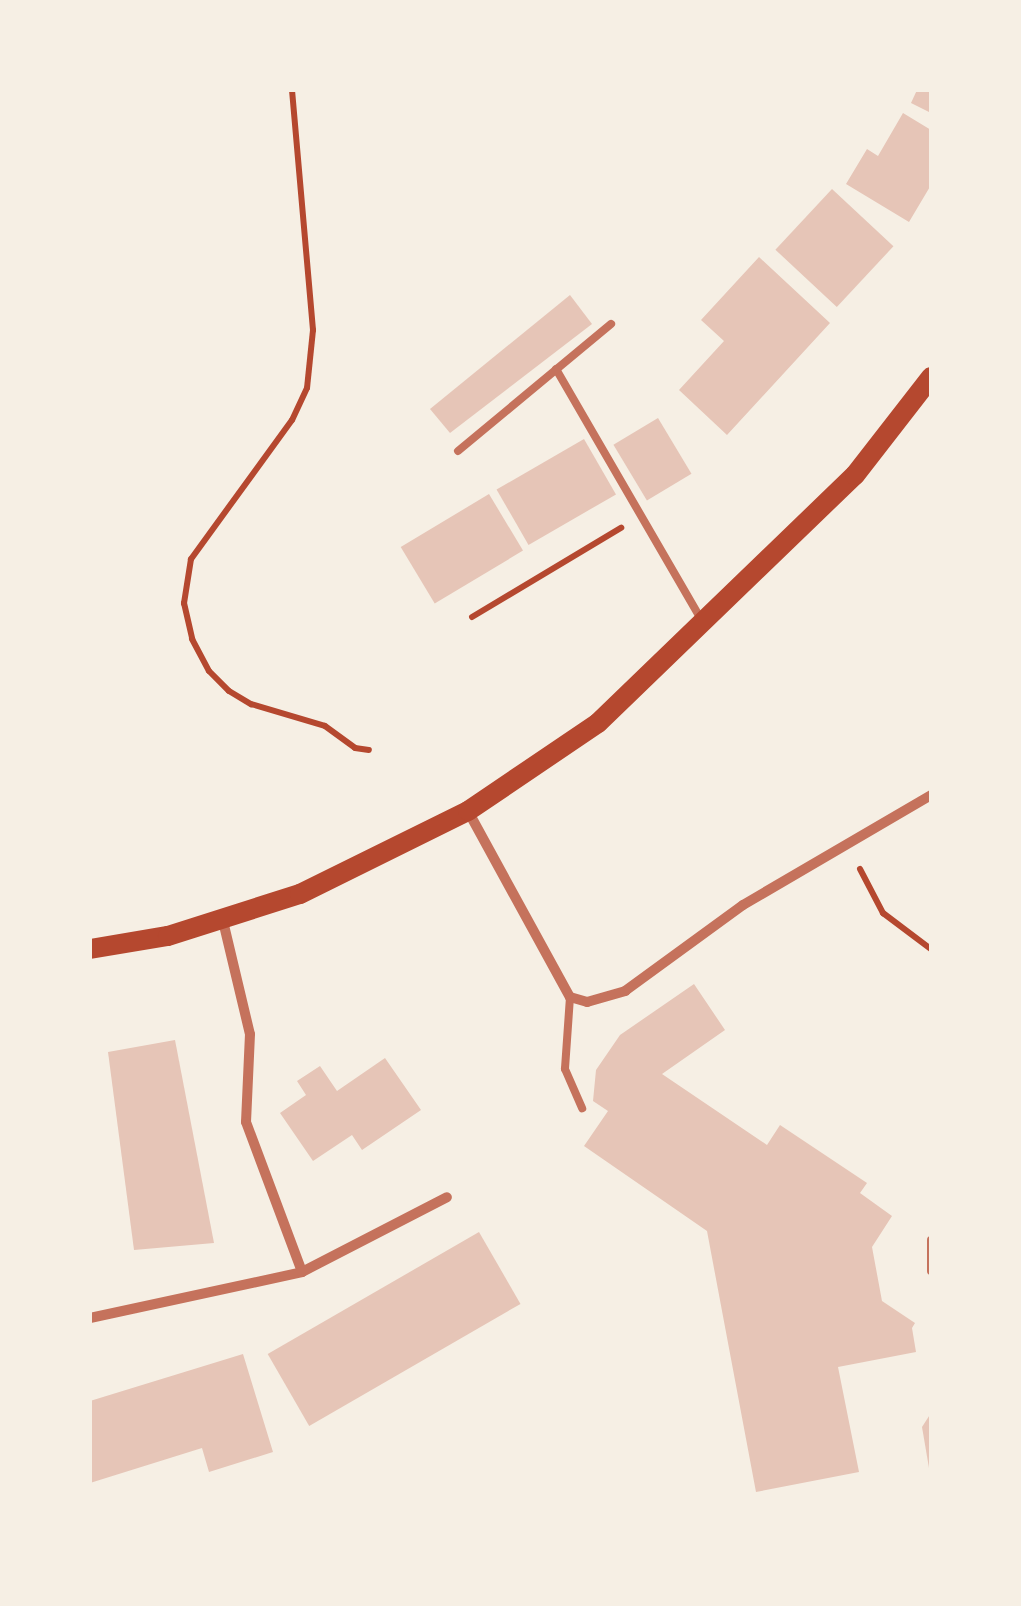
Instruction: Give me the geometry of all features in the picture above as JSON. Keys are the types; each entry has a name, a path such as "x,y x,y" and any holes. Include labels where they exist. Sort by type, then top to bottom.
{"main road":[{"path":"90,950 223,921 300,894 468,810 598,723 855,475 931,377"}],"street":[{"path":"468,810 570,997 588,1002 625,992 743,904 931,795"},
{"path":"223,921 250,1034 246,1122 302,1272"},
{"path":"90,1318 302,1272 447,1196"}],"lane":[{"path":"458,451 611,324"},
{"path":"556,369 703,623"},
{"path":"570,997 565,1070 582,1108"},
{"path":"931,1240 931,1271"}],"path":[{"path":"292,90 313,330 308,388 292,420 190,559 184,603 192,639 209,671 229,691 251,704 325,726 355,748 369,750"},
{"path":"472,617 642,516"},
{"path":"863,875 884,912 931,949"}],"building":[{"path":"917,90 931,90 931,113 911,103"},
{"path":"903,113 931,130 931,185 909,222 846,184 867,149 878,156"},
{"path":"832,189 893,246 837,307 775,250"},
{"path":"759,257 830,323 727,435 679,390 724,341 701,320"},
{"path":"570,295 592,324 450,433 430,409"},
{"path":"658,418 691,474 647,500 613,445"},
{"path":"584,439 616,494 529,545 497,490"},
{"path":"489,494 523,551 435,604 401,547"},
{"path":"694,984 725,1030 662,1074 767,1145 780,1125 867,1183 860,1193 892,1216 872,1247 882,1301 915,1323 912,1328 916,1352 838,1367 859,1472 756,1492 707,1231 584,1146 608,1111 593,1101 596,1070 620,1035"},
{"path":"175,1040 214,1243 134,1250 108,1052"},
{"path":"385,1058 421,1110 362,1150 352,1135 313,1161 280,1113 306,1095 297,1081 320,1066 337,1091"},
{"path":"479,1232 520,1304 309,1426 268,1354"},
{"path":"243,1354 273,1452 209,1472 202,1448 90,1483 90,1401"},
{"path":"931,1413 931,1467 929,1468 922,1427"}]}
